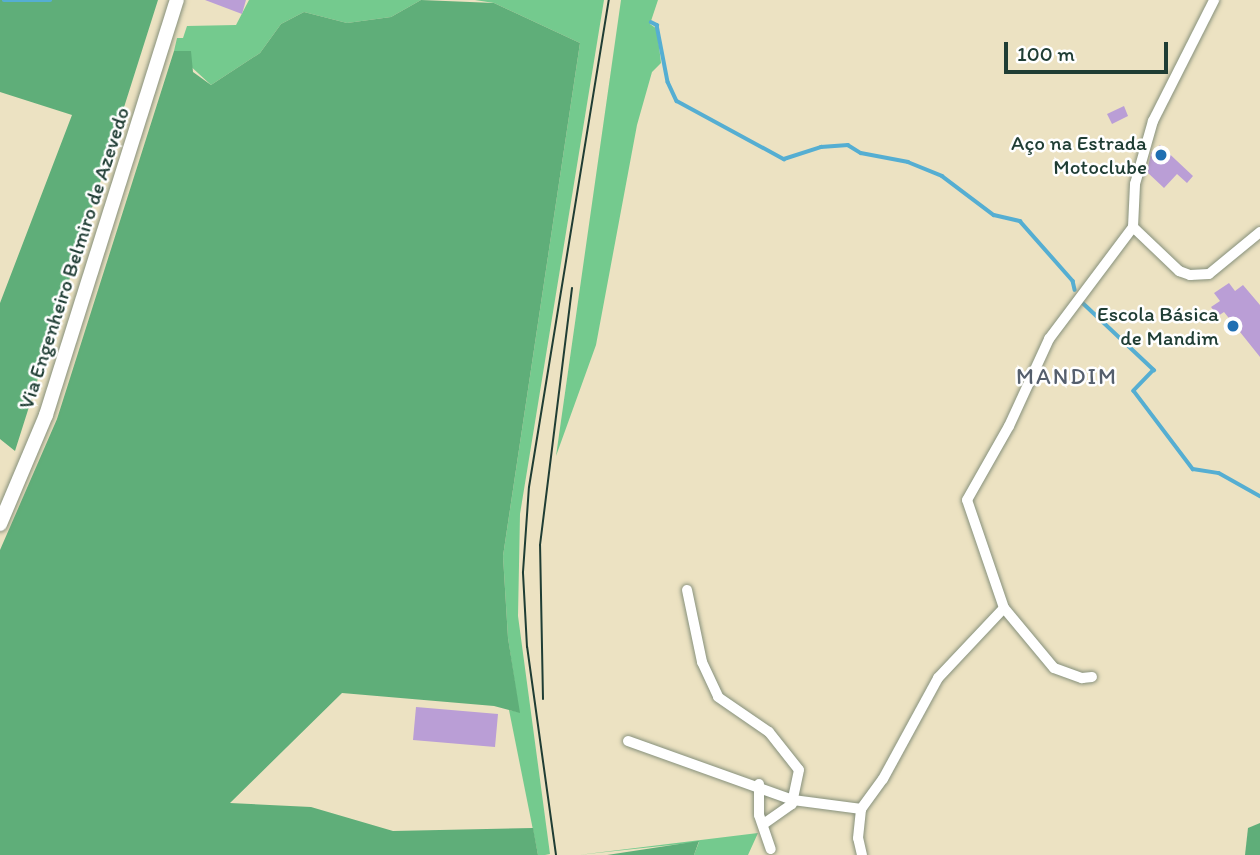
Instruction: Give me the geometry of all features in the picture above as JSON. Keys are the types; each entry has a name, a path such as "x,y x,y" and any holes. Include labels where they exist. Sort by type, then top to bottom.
{"main road":[{"name":"Via Engenheiro Belmiro de Azevedo","path":"0,524 46,415 177,0"}],"street":[{"path":"1092,677 1082,678 1054,668 1004,608 967,500 1009,426 1049,339 1133,227 1135,184 1153,121 1214,0"},
{"path":"1133,227 1179,271 1190,275 1209,274 1260,232"},
{"path":"687,590 702,662 718,697 769,732 799,770 793,800 763,824"},
{"path":"862,855 858,838 861,809 883,779 938,678 1004,608"},
{"path":"628,741 759,785 793,800 861,809"},
{"path":"759,785 763,824 771,849"}],"green space":[{"path":"0,0 158,0 15,451 0,439 0,303 72,115 0,92"},
{"path":"249,0 421,0 391,17 347,23 304,12 281,24 260,53 211,85 174,51 177,38 183,38 187,26 236,25"},
{"path":"421,0 494,3 580,43 503,556 508,638 520,713 494,706 342,693 230,803 311,807 393,831 533,828 538,855 0,855 0,550 57,419 174,51 191,51 193,72 211,85 260,53 281,24 304,12 347,23 391,17"},
{"path":"475,0 604,0 520,514 518,616 550,854 545,855 538,855 509,710 519,712 508,638 503,556 580,43 494,3"},
{"path":"621,0 658,0 650,24 657,29 661,63 652,72 637,125 596,345 556,456"},
{"path":"1260,823 1260,855 1245,855 1248,828"},
{"path":"758,833 748,855 694,855 699,842 578,855"},
{"path":"699,841 694,855 607,855"}],"building":[{"path":"205,0 246,0 242,14"},
{"path":"1124,106 1128,116 1112,124 1107,114"},
{"path":"1160,145 1193,176 1187,183 1177,174 1164,188 1147,172 1151,153"},
{"path":"1229,283 1235,291 1243,285 1260,305 1260,357 1224,312 1218,316 1211,307 1220,301 1214,293"},
{"path":"416,707 498,714 495,747 413,740"}],"waterway":[{"path":"4,0 50,0"},
{"path":"651,22 657,25 668,82 677,101 784,159 821,147 848,145 861,153 908,162 942,176 994,215 1020,221 1073,281 1075,290"},
{"path":"1083,303 1154,370 1134,391 1193,469 1219,473 1260,496"}],"tram line":[{"path":"556,855 527,647 523,572 529,487 609,0"},
{"path":"543,699 540,545 572,288"}],"place":[{"name":"Aço na Estrada Motoclube","path":"1161,155"},
{"name":"Escola Básica de Mandim","path":"1233,326"}],"district":[{"name":"MANDIM","path":"1067,376"}]}
